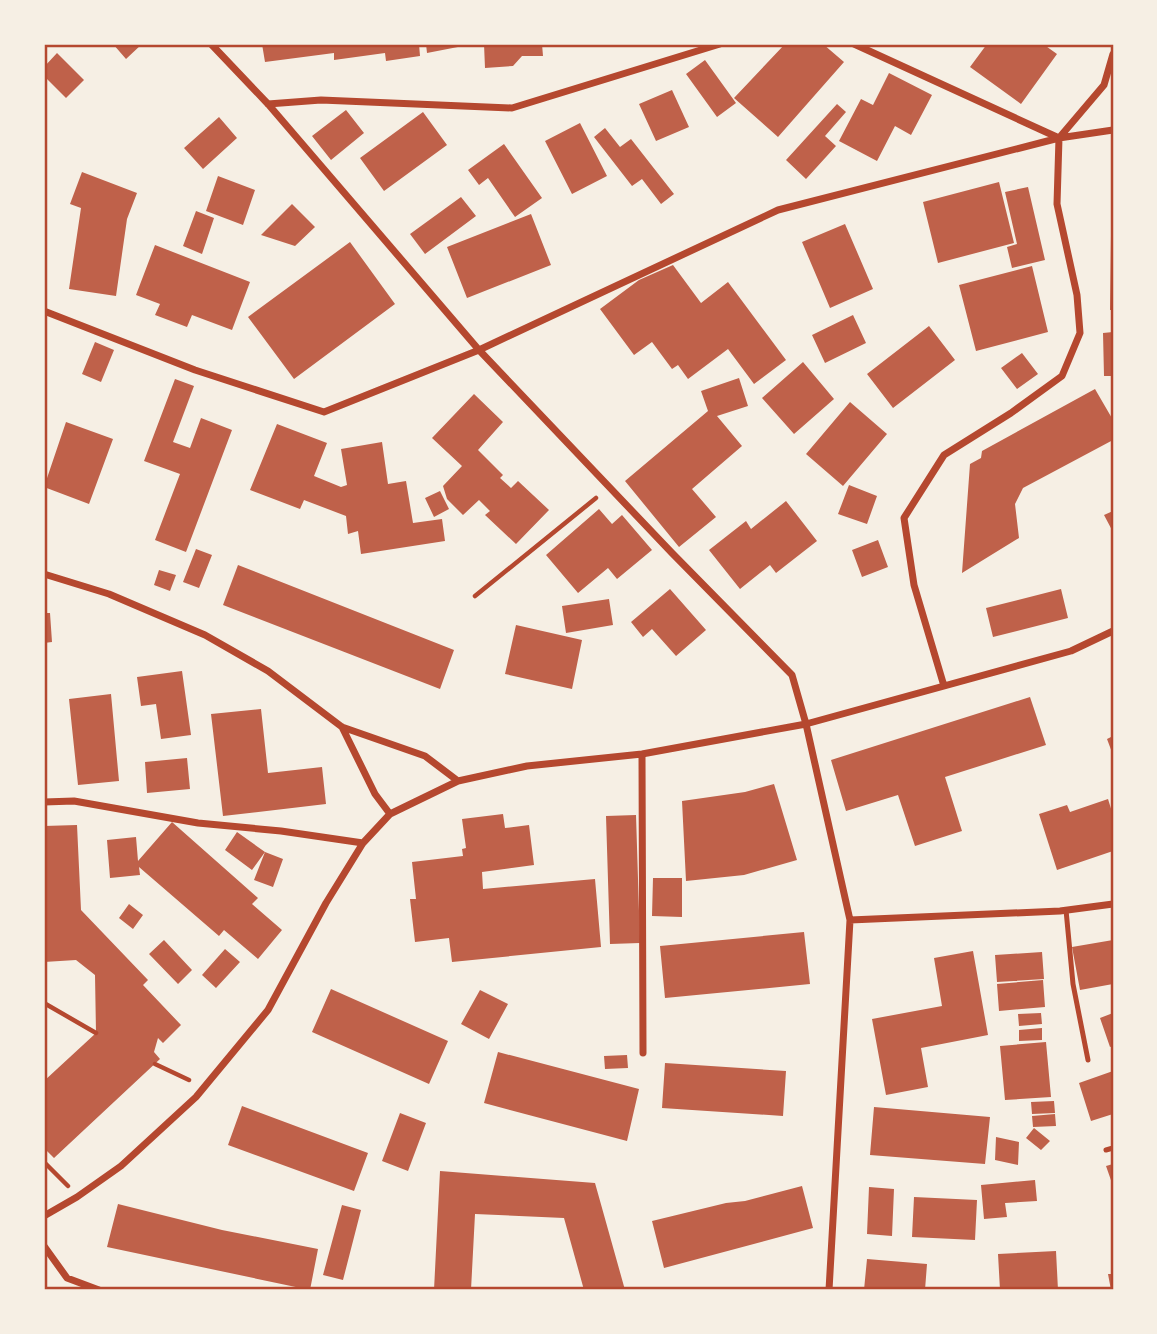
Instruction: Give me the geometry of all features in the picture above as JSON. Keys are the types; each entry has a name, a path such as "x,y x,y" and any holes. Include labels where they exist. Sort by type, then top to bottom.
{"street":[{"path":"211,44 268,104 479,350 792,675 806,724 850,920 829,1290"},
{"path":"268,104 321,100 512,108 720,44"},
{"path":"854,44 1059,138"},
{"path":"944,685 914,585 904,518 944,455 1011,413 1062,376 1080,332 1077,295 1057,204 1059,138 1104,85 1113,54"},
{"path":"44,311 195,370 324,412 479,350 778,210 1059,138 1113,130"},
{"path":"44,574 110,594 205,635 268,671 342,727 425,756 458,782"},
{"path":"44,1216 121,1166 204,1088 268,1010 326,903 363,843 390,814 458,782 527,766 642,754 806,724 1071,651 1113,631"},
{"path":"342,727 375,794 390,814"},
{"path":"642,754 643,1053"},
{"path":"44,802 74,801 198,822 363,843"},
{"path":"850,920 1066,910 1113,904"},
{"path":"44,1246 67,1278 99,1290"}],"lane":[{"path":"1066,910 1073,984 1088,1060"},
{"path":"1106,1150 1113,1148"}],"path":[{"path":"475,596 609,487"},
{"path":"44,1003 96,1033"},
{"path":"155,1064 204,1088"},
{"path":"44,1162 77,1197"}],"building":[{"path":"113,44 142,44 126,59"},
{"path":"262,44 419,44 420,56 386,61 385,53 334,60 334,53 265,62"},
{"path":"426,44 462,44 463,46 427,53"},
{"path":"484,44 542,44 543,56 522,56 513,66 485,68"},
{"path":"785,44 823,44 844,62 778,137 734,98"},
{"path":"987,44 1043,44 1057,54 1021,104 970,67"},
{"path":"57,53 84,80 66,98 44,76 44,67"},
{"path":"705,60 736,103 717,117 686,74"},
{"path":"889,73 932,95 911,135 895,126 877,161 839,141 861,99 873,105"},
{"path":"672,90 689,127 656,141 639,104"},
{"path":"837,104 846,112 825,136 836,146 806,179 786,160"},
{"path":"346,110 364,133 331,160 312,136"},
{"path":"423,112 447,145 384,191 360,158"},
{"path":"219,117 237,138 203,169 184,148"},
{"path":"580,123 607,176 572,194 545,141"},
{"path":"605,128 620,147 631,139 674,194 661,204 642,179 632,186 594,137"},
{"path":"504,144 542,198 515,217 488,178 479,185 468,170"},
{"path":"82,172 137,193 127,219 116,296 69,289 81,208 70,204"},
{"path":"218,176 255,190 243,225 206,211"},
{"path":"999,182 1014,243 938,263 923,202"},
{"path":"1028,187 1045,260 1012,268 1007,247 1017,244 1005,192"},
{"path":"461,197 476,216 425,254 410,234"},
{"path":"292,204 315,227 295,246 261,235"},
{"path":"196,211 214,218 202,254 183,246"},
{"path":"531,214 551,265 467,298 447,247"},
{"path":"845,224 873,289 830,308 802,242"},
{"path":"1113,236 1113,310 1110,310"},
{"path":"350,242 395,304 294,379 248,317"},
{"path":"155,245 250,282 232,330 192,315 187,327 155,315 160,304 136,295"},
{"path":"673,265 701,303 728,282 786,360 754,384 728,349 688,379 678,365 672,369 652,342 634,355 600,309 639,280"},
{"path":"1032,266 1048,332 976,351 959,285"},
{"path":"853,315 866,343 825,363 812,335"},
{"path":"929,326 955,360 893,408 867,374"},
{"path":"1113,332 1113,376 1104,376 1103,333"},
{"path":"95,342 114,350 101,382 82,374"},
{"path":"1022,353 1038,374 1017,389 1001,368"},
{"path":"803,362 834,399 794,434 762,398"},
{"path":"739,378 748,406 717,416 742,446 692,489 716,517 679,547 625,481 708,411 701,391"},
{"path":"175,379 194,386 173,442 190,448 201,418 232,430 186,552 155,540 180,474 144,461"},
{"path":"1095,389 1113,420 1113,440 1023,488 1015,504 1019,538 962,573 970,464 981,458 982,451"},
{"path":"474,394 503,422 478,450 503,475 500,478 511,488 518,481 549,510 516,544 485,515 490,511 479,500 463,515 447,499 443,486 462,466 432,438"},
{"path":"850,402 887,434 843,486 806,454"},
{"path":"66,422 113,439 89,504 44,487"},
{"path":"277,424 327,443 314,476 341,487 347,485 341,449 382,442 388,484 406,481 413,523 442,519 445,541 361,554 358,531 348,534 346,516 304,500 300,509 250,490"},
{"path":"849,485 877,496 867,524 838,514"},
{"path":"440,491 449,509 434,517 425,498"},
{"path":"786,501 817,541 776,573 770,565 740,589 709,550 746,521 751,529"},
{"path":"599,509 612,524 622,515 652,550 617,579 608,568 578,593 546,555"},
{"path":"1113,511 1113,532 1104,515"},
{"path":"878,540 888,567 862,577 852,550"},
{"path":"196,549 212,555 199,588 183,582"},
{"path":"238,565 454,650 440,689 223,605"},
{"path":"159,570 176,575 170,591 154,585"},
{"path":"670,589 706,630 676,656 652,629 643,637 631,622"},
{"path":"1061,589 1068,618 993,637 986,608"},
{"path":"609,599 613,625 566,633 562,606"},
{"path":"44,613 50,613 52,642 44,643"},
{"path":"516,625 582,640 572,689 505,674"},
{"path":"182,671 191,735 161,739 156,704 141,706 137,677"},
{"path":"111,694 119,781 78,785 69,699"},
{"path":"1030,697 1046,745 945,777 962,831 915,846 898,795 846,811 831,760"},
{"path":"261,709 268,773 322,767 326,804 223,816 211,714"},
{"path":"1113,736 1113,755 1107,739"},
{"path":"187,758 190,789 147,793 145,762"},
{"path":"774,784 797,860 744,875 686,881 682,801 745,792"},
{"path":"1108,799 1113,815 1113,851 1057,870 1039,814 1067,805 1070,812"},
{"path":"503,814 505,828 529,825 534,865 482,872 483,889 595,879 601,947 452,962 449,938 415,942 410,899 416,899 412,862 463,856 462,849 466,848 462,819"},
{"path":"636,815 640,943 610,944 606,816"},
{"path":"172,822 258,898 252,904 282,930 258,959 224,930 219,936 139,867 140,875 110,878 107,840 136,837 138,861"},
{"path":"77,825 81,910 148,980 143,985 181,1025 163,1043 158,1038 154,1052 160,1059 54,1158 44,1148 44,1081 96,1033 95,975 76,960 44,962 44,826"},
{"path":"237,832 265,852 252,870 225,850"},
{"path":"265,852 283,859 273,887 254,880"},
{"path":"653,878 682,878 682,917 652,916"},
{"path":"129,904 143,915 133,929 119,918"},
{"path":"804,932 810,984 665,998 660,946"},
{"path":"164,940 192,970 178,984 149,954"},
{"path":"1113,940 1113,984 1080,990 1072,947"},
{"path":"225,949 240,962 216,988 202,975"},
{"path":"973,951 988,1035 921,1048 928,1087 886,1095 872,1019 942,1006 934,958"},
{"path":"1042,952 1044,979 997,982 995,955"},
{"path":"1043,980 1045,1007 999,1011 997,984"},
{"path":"331,989 448,1041 429,1084 312,1032"},
{"path":"480,990 508,1004 489,1039 461,1024"},
{"path":"1041,1013 1042,1024 1019,1026 1018,1014"},
{"path":"1113,1013 1113,1046 1110,1047 1100,1018"},
{"path":"1042,1028 1042,1040 1019,1041 1019,1030"},
{"path":"1046,1042 1051,1097 1005,1100 1000,1046"},
{"path":"498,1052 639,1089 627,1141 484,1103"},
{"path":"627,1055 628,1068 605,1069 604,1056"},
{"path":"665,1063 786,1071 783,1116 662,1108"},
{"path":"1113,1071 1113,1114 1091,1121 1079,1083"},
{"path":"1054,1101 1055,1113 1032,1114 1031,1102"},
{"path":"242,1106 368,1153 354,1191 228,1145"},
{"path":"874,1107 990,1117 985,1164 870,1155"},
{"path":"400,1113 426,1123 408,1171 382,1161"},
{"path":"1055,1114 1056,1126 1033,1127 1032,1116"},
{"path":"1034,1128 1050,1141 1041,1150 1026,1138"},
{"path":"996,1137 1019,1142 1018,1165 995,1160"},
{"path":"1113,1164 1113,1186 1106,1166"},
{"path":"440,1171 595,1183 625,1290 584,1290 564,1218 475,1214 471,1290 434,1290"},
{"path":"1035,1180 1037,1201 1005,1203 1007,1217 984,1219 981,1185"},
{"path":"802,1186 813,1228 664,1268 652,1221"},
{"path":"869,1187 894,1189 892,1236 867,1234"},
{"path":"914,1197 977,1200 975,1240 912,1237"},
{"path":"118,1204 222,1230 318,1249 310,1290 107,1247"},
{"path":"342,1205 361,1210 343,1280 323,1275"},
{"path":"1056,1251 1058,1290 1000,1290 998,1254"},
{"path":"867,1259 927,1264 925,1290 864,1290"},
{"path":"1108,1274 1113,1274 1113,1290 1111,1290"}]}
